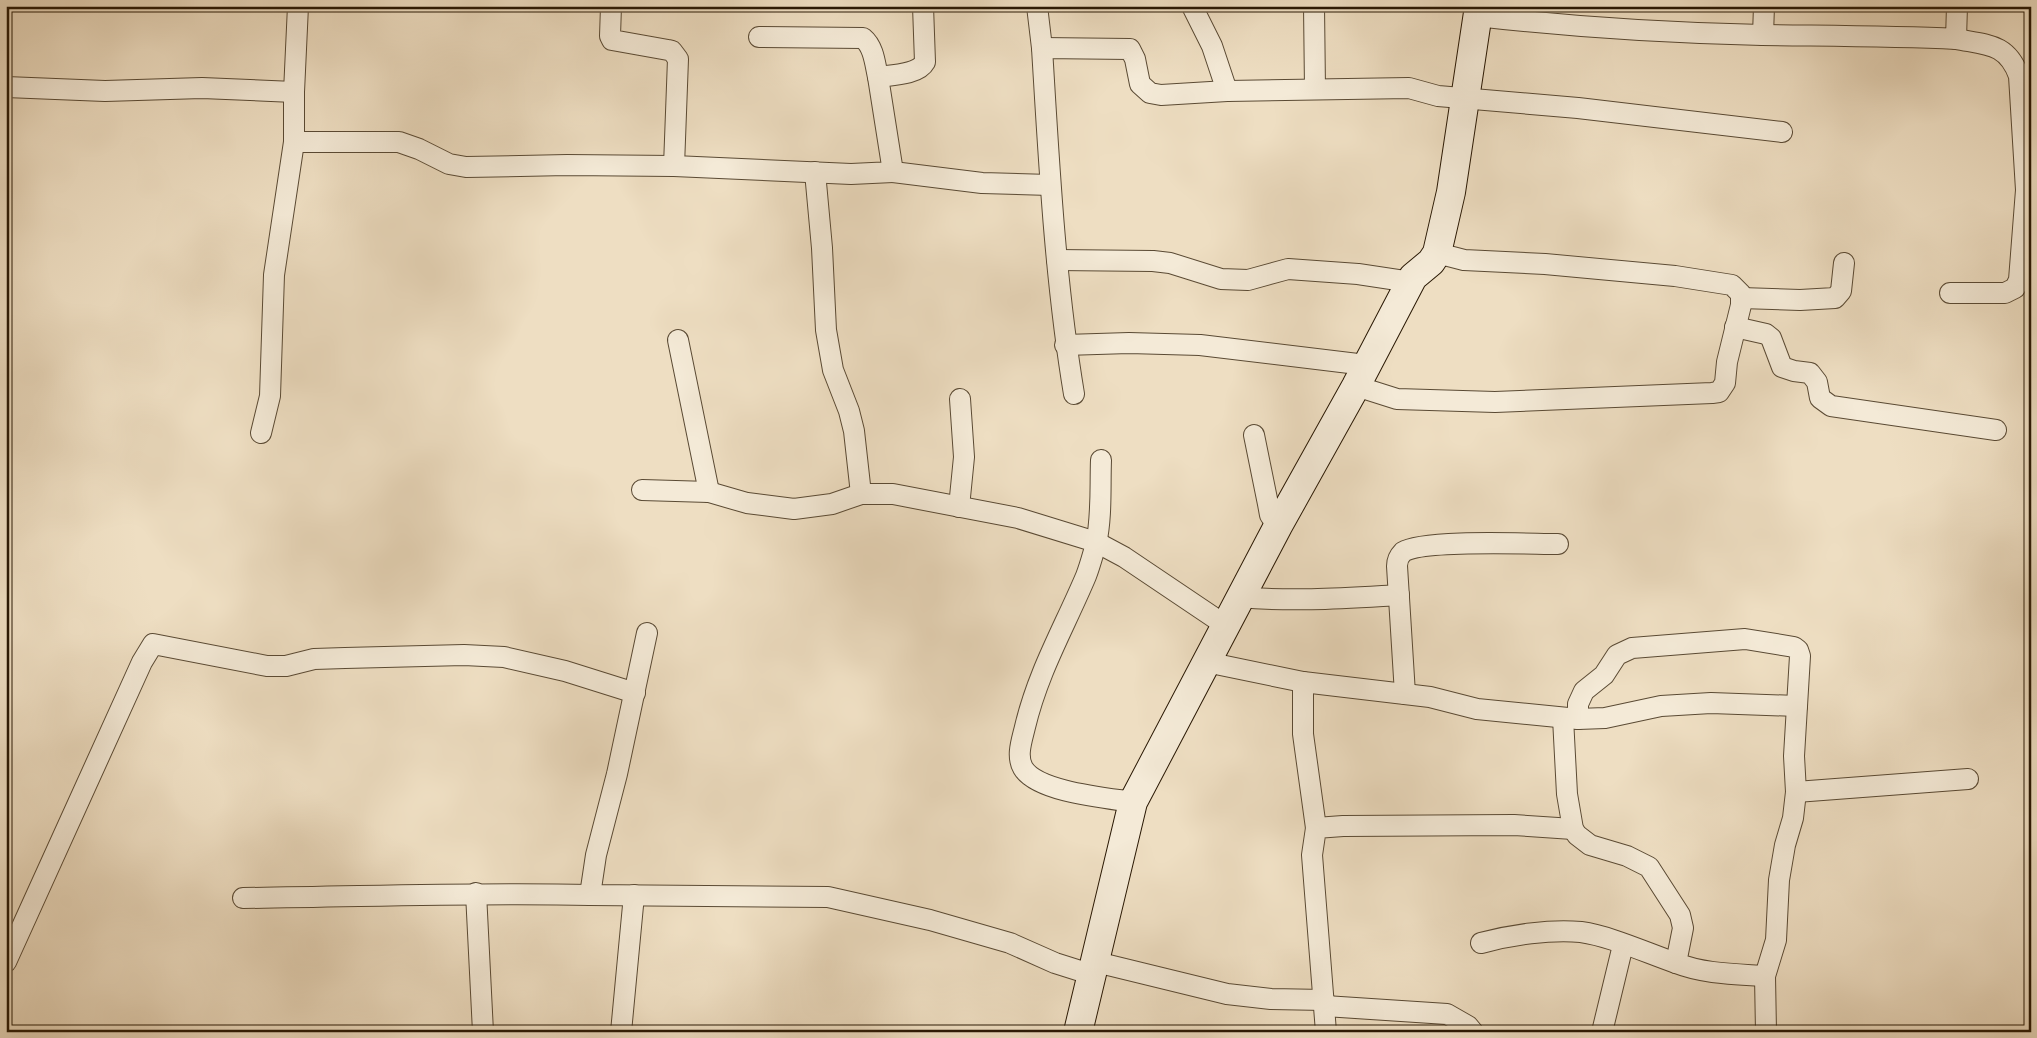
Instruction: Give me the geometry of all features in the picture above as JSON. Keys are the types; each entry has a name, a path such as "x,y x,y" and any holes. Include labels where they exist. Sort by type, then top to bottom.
{"street":[{"path":"261,433 270,396 274,275 294,142 298,6"},
{"path":"611,6 610,36 612,40 672,51 678,59 674,166"},
{"path":"878,77 915,70 923,66 925,62 923,6"},
{"path":"1037,6 1042,48 1050,185 1057,260 1066,345 1074,394"},
{"path":"1192,6 1212,46 1228,91"},
{"path":"1314,6 1315,89"},
{"path":"1763,35 1764,6"},
{"path":"1956,39 1957,6"},
{"path":"1078,1032 1133,802 1225,625 1411,282 1416,273 1431,262 1437,253 1451,192 1478,11 1570,26 1763,35 1879,35 1956,39 1991,45 2014,61 2018,76 2026,190 2019,280 2015,288 2005,293 1950,293"},
{"path":"759,37 863,38 872,50 893,172"},
{"path":"1042,48 1130,49 1136,59 1140,84 1150,93 1161,96 1228,91 1409,88 1438,96 1578,108 1782,132"},
{"path":"6,87 105,91 202,88 294,92"},
{"path":"294,142 400,142 413,146 449,164 466,167 674,166 815,172 893,172 982,183 1050,185"},
{"path":"815,172 822,248 826,330 833,370 852,424 861,494"},
{"path":"1066,345 1129,342 1200,344 1361,376 1397,398 1495,402 1712,394 1719,392 1724,387 1727,362 1741,298 1737,288 1732,285 1703,280 1545,264 1464,260 1437,253"},
{"path":"1057,260 1162,262 1221,279 1248,280 1288,269 1358,274 1411,282"},
{"path":"1741,298 1800,300 1835,298 1841,290 1844,263"},
{"path":"1736,327 1766,334 1771,338 1782,367 1794,372 1810,373 1817,382 1820,398 1831,406 1996,430"},
{"path":"678,340 709,492"},
{"path":"959,507 964,457 960,399"},
{"path":"1254,435 1270,514 1278,526"},
{"path":"1102,460 1096,542 1086,575 1031,700 1020,746 1020,761 1024,769 1031,776 1052,787 1076,794 1133,802"},
{"path":"642,490 709,492 747,504 794,509 832,504 861,494 910,497 1018,518 1096,542 1124,557 1225,625"},
{"path":"1405,694 1397,559 1403,553 1416,547 1459,544 1558,544"},
{"path":"1240,597 1274,600 1316,600 1399,595"},
{"path":"590,895 596,855 617,774 647,633"},
{"path":"1676,963 1683,928 1680,915 1650,867 1628,856 1590,845 1577,835 1573,829 1567,794 1570,719 1584,691 1604,675 1617,655 1624,650 1647,645 1731,640 1750,640 1794,647 1798,650 1800,656 1794,756 1796,792 1793,818 1785,845 1779,880 1776,940 1765,976 1766,1032"},
{"path":"6,962 142,662 150,646 153,644 267,666 286,666 314,659 464,655 504,657 565,671 635,693"},
{"path":"1206,662 1303,682 1430,697 1477,709 1570,719 1605,718 1661,706 1711,703 1796,706"},
{"path":"1303,682 1303,734 1316,828 1312,855 1326,1032"},
{"path":"1796,792 1968,779"},
{"path":"1316,828 1343,826 1514,825 1573,829"},
{"path":"476,893 483,1032"},
{"path":"243,898 362,897 476,893 828,897 930,920 983,935 1010,943 1055,963 1094,968 1227,994 1447,1014 1468,1026 1473,1032"},
{"path":"621,1032 634,895"},
{"path":"1481,943 1506,936 1564,932 1594,935 1689,968 1765,976"},
{"path":"1602,1032 1623,945"}]}
